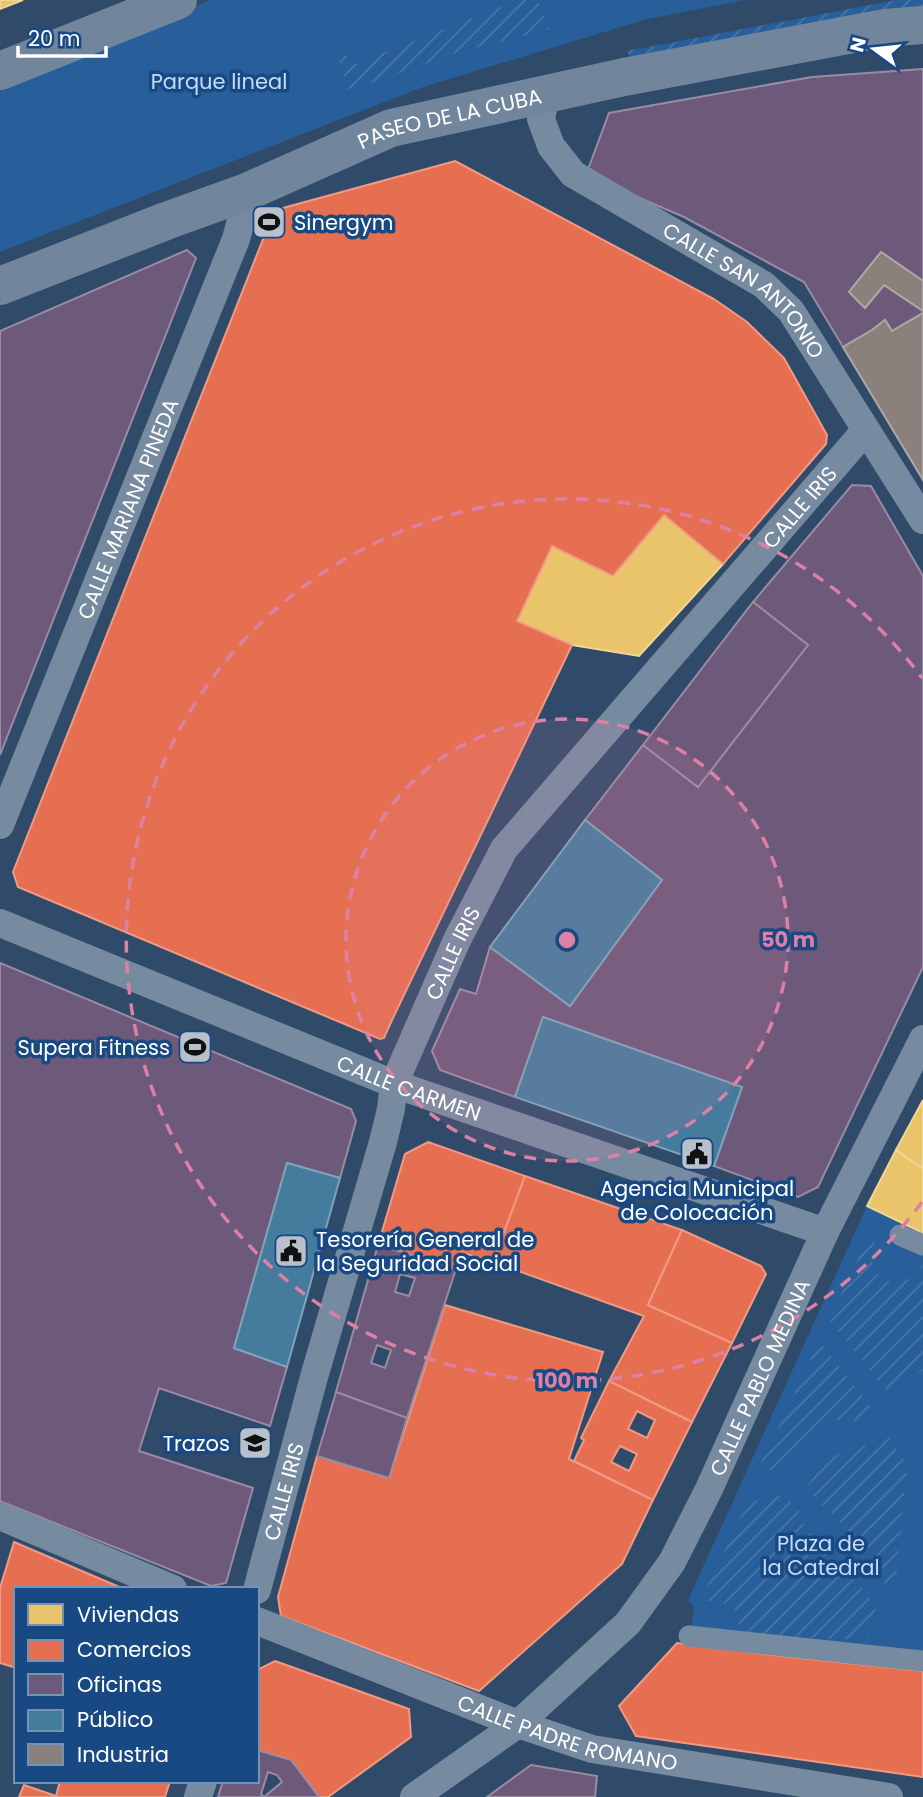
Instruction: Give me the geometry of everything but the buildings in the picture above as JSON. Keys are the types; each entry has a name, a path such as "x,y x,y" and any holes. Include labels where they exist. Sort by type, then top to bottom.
{"main road":[{"path":"0,71 178,0"},
{"name":"PASEO DE LA CUBA","path":"0,286 166,220 249,191 391,128 624,77 873,31 923,25"}],"street":[{"name":"CALLE SAN ANTONIO","path":"546,95 541,119 551,146 573,174 764,285 790,312 923,520"},
{"name":"CALLE MARIANA PINEDA","path":"0,825 236,239 249,191"},
{"name":"CALLE IRIS","path":"258,1587 314,1377 383,1142 394,1084 457,940 504,849 865,431"},
{"name":"CALLE CARMEN","path":"0,923 394,1084 825,1232"},
{"name":"CALLE PABLO MEDINA","path":"414,1797 518,1724 628,1623 672,1562 709,1489 825,1232 923,1039"},
{"path":"901,1235 923,1245"},
{"path":"0,1516 168,1587"},
{"name":"CALLE PADRE ROMANO","path":"259,1622 518,1724 592,1749 889,1797"},
{"path":"690,1636 923,1661"}],"green space":[{"name":"Parque lineal","path":"211,0 746,0 647,19 423,87 0,252 0,83"},
{"path":"518,0 538,0 550,29 456,53 349,91 338,58 345,53 355,64"},
{"path":"896,0 923,0 923,10 631,59 627,51"},
{"name":"Plaza de la Catedral","path":"867,1206 919,1231 918,1234 923,1236 923,1671 689,1644 694,1607 688,1600"},
{"path":"867,1239 875,1243 873,1266 878,1275 886,1280 905,1281 915,1275 923,1264 923,1370 890,1395 829,1320"},
{"path":"819,1341 875,1411 862,1423 849,1420 828,1422 811,1435 793,1465 756,1473"},
{"path":"885,1430 907,1465 897,1572 890,1587 887,1587 868,1562 869,1556 826,1506 821,1506 807,1487 812,1478 833,1457 851,1448 871,1445"},
{"path":"785,1495 804,1517 803,1525 847,1577 852,1578 871,1600 876,1619 872,1629 864,1636 857,1639 825,1639 739,1631 738,1617 732,1608 708,1601 703,1595 748,1502"}],"place":[{"name":"Sinergym","path":"269,222"},
{"name":"Supera Fitness","path":"195,1047"},
{"name":"Agencia Municipal de Colocación","path":"697,1154"},
{"name":"Tesorería General de la Seguridad Social","path":"291,1251"},
{"name":"Trazos","path":"255,1443"}]}
